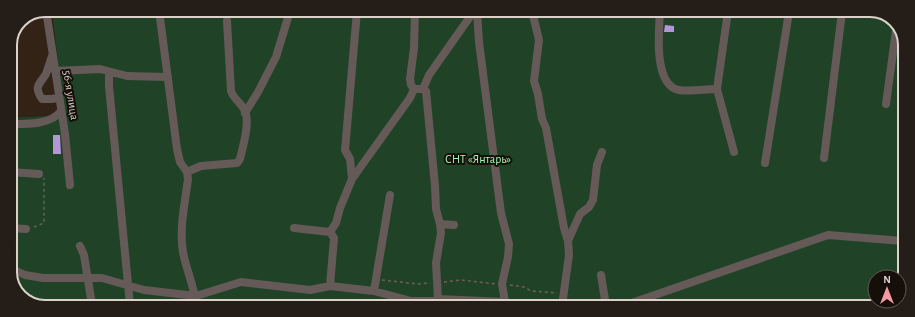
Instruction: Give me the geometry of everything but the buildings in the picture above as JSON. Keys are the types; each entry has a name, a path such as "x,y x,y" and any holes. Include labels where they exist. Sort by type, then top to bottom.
{"street":[{"name":"56-я улица","path":"47,17 62,111 70,185"},
{"path":"161,17 177,149 180,162 187,172 188,179 180,233 186,267 196,300"},
{"path":"187,172 201,166 237,163 240,159 246,127 246,113 276,57 288,17"},
{"path":"352,179 350,159 345,150 356,17"},
{"path":"414,89 411,85 410,79 414,48 415,17"},
{"path":"423,89 429,75 470,17"},
{"path":"478,17 479,42 501,213 509,244 508,257 502,284 505,300"},
{"path":"533,17 538,40 534,81 538,94 542,119 546,128 564,228 568,241 569,255 562,300"},
{"path":"660,17 659,54 665,78 672,87 679,90 716,89"},
{"path":"727,17 716,89 734,152"},
{"path":"765,163 788,17"},
{"path":"824,158 841,17"},
{"path":"227,21 231,91 246,113"},
{"path":"886,104 895,35"},
{"path":"53,55 45,74 38,85 38,94 42,99 59,98"},
{"path":"55,71 100,68 109,72 127,76 168,76"},
{"path":"109,72 109,86 129,300"},
{"path":"330,232 336,223 340,208 352,179 410,98 414,89"},
{"path":"414,89 423,89"},
{"path":"423,89 426,91 436,210 441,233 436,264 438,299"},
{"path":"17,124 28,124 50,119 62,111"},
{"path":"568,241 580,214 589,207 593,200 597,165 602,152"},
{"path":"17,172 39,174"},
{"path":"374,291 390,195"},
{"path":"440,224 454,225"},
{"path":"17,228 26,229"},
{"path":"294,228 330,232 334,238 330,286"},
{"path":"640,300 828,235 898,241"},
{"path":"80,246 84,255 91,300"},
{"path":"17,271 25,275 43,278 109,279 144,290 196,296 241,282 310,290 330,286 374,291 407,300"},
{"path":"601,275 605,300"},
{"path":"434,300 460,300"}],"path":[{"path":"26,229 44,223 43,190 45,181 44,177 39,174"},
{"path":"375,279 418,284 461,280 524,287 532,291 562,294"}],"green space":[{"name":"СНТ «Янтарь»","path":"53,17 873,17 890,25 894,31 898,43 898,269 867,269 867,300 42,300 33,297 23,289 17,274 17,118 47,116 65,121"}]}
